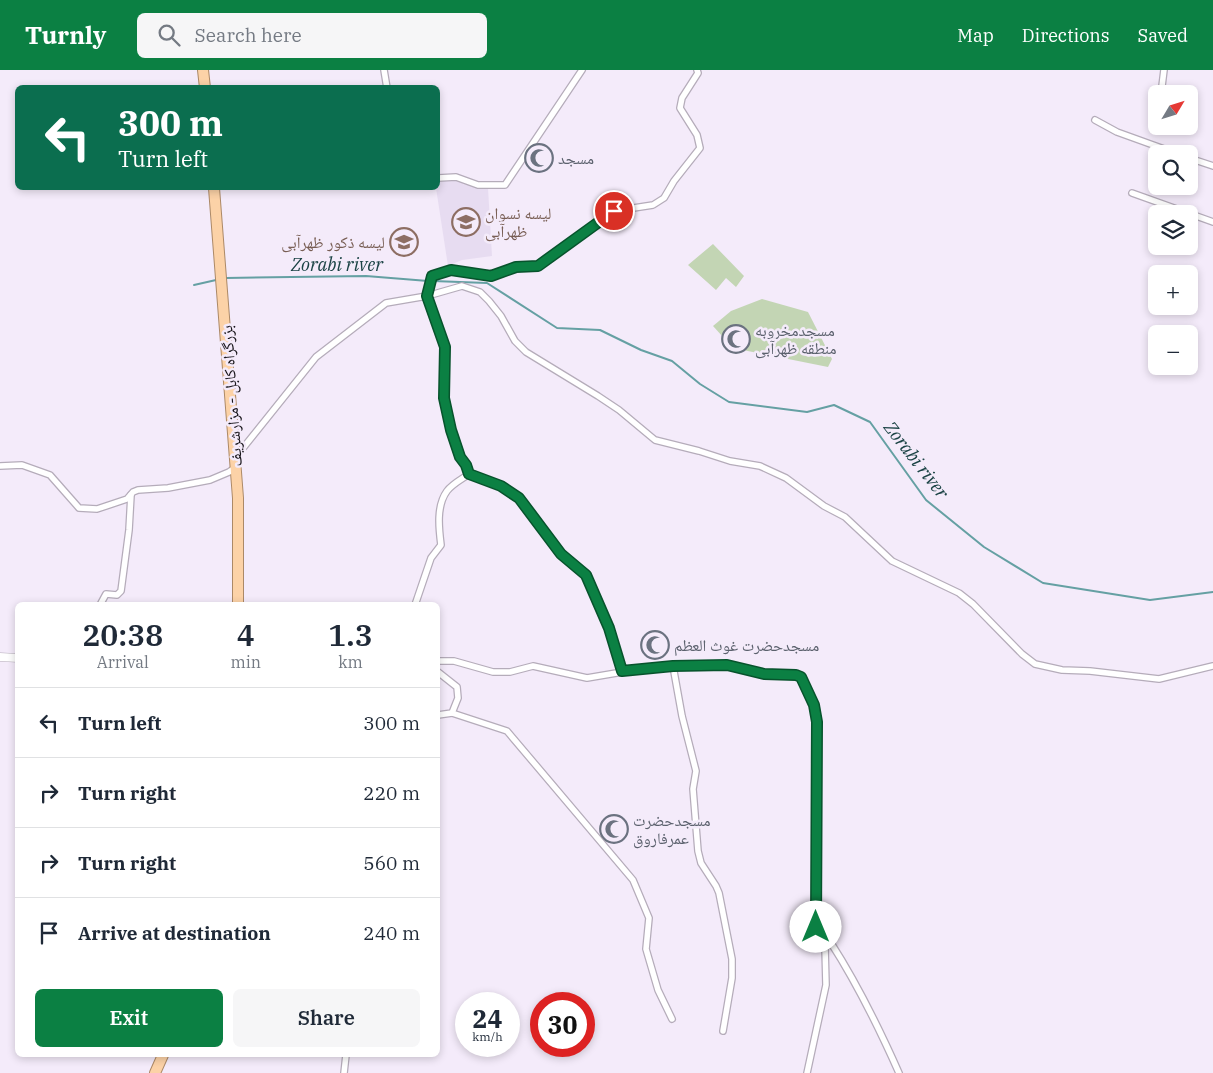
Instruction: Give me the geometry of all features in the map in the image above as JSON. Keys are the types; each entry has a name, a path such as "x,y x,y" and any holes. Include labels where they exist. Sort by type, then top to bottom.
{"highway":[{"path":"203,70 205,85"},
{"name":"بزرگراه کابل - مزارشریف","path":"214,190 236,462 238,602"},
{"path":"155,1073 161,1057"}],"street":[{"path":"384,70 386,85"},
{"path":"440,178 456,177 478,185 505,185 582,70"},
{"path":"469,474 466,465 460,457 451,430 444,398 445,347 427,296 432,276 451,270 491,276 516,267 538,266 614,211 653,205 664,198 674,181 700,148 697,135 680,108 682,98 698,73 697,70"},
{"path":"1162,85 1164,70"},
{"path":"1095,120 1118,132 1153,145"},
{"path":"1198,161 1213,166"},
{"path":"1132,193 1213,222"},
{"path":"0,466 22,465 50,475 79,508 97,509 127,499 138,490 168,488 210,480 228,472 316,357 386,302 427,296 462,286 480,292 501,316 515,341 526,352 619,410 655,440 730,461 760,466 786,478 824,506 845,517 892,561 959,593 973,604 1022,654 1035,664 1062,670 1090,671 1160,679 1213,666"},
{"path":"416,602 431,558 441,545 439,531 440,506 447,491 469,474"},
{"path":"469,474 501,486 519,498 561,554 586,575 609,628 622,671"},
{"path":"102,602 106,594 117,595 121,591 129,530 130,495"},
{"path":"0,657 15,658"},
{"path":"440,661 454,661 493,672 510,672 533,666 587,678 622,671 673,666 727,665 764,674 796,675 801,677 814,705 817,722 816,927 826,947 826,985 807,1073"},
{"path":"673,666 682,716 696,771 693,789 698,851 701,863 719,894 732,959 732,978 723,1031"},
{"path":"440,674 457,687 458,698 452,713"},
{"path":"440,715 452,713 507,731 633,880 649,918 646,949 658,990 672,1019"},
{"path":"826,947 832,943 842,960 877,1024 899,1073"},
{"path":"344,1073 346,1057"}],"shaded area":[{"name":"لیسه نسوان ظهرآبی","path":"463,177 463,184 488,188 492,256 462,260 448,266 436,190 440,190 440,178"}],"green space":[{"path":"713,244 744,276 736,287 726,278 716,290 688,265"},
{"path":"762,299 808,312 832,359 828,367 733,348 713,326 731,311"}],"waterway":[{"name":"Zorabi river","path":"226,278 366,276 428,281"},
{"name":"Zorabi river","path":"194,285 216,280"},
{"name":"Zorabi river","path":"433,281 487,283 557,328 600,330 641,350 672,361 700,384 729,402 807,412 834,405 870,422 926,500 984,547 1043,583 1150,600 1213,592"}],"place":[{"name":"مسجد","path":"539,158"},
{"name":"لیسه نسوان ظهرآبی","path":"466,222"},
{"name":"لیسه ذکور ظهرآبی","path":"404,242"},
{"name":"مسجدمخروبه منطقه ظهرآبی","path":"736,339"},
{"name":"مسجدحضرت غوث العظم","path":"655,645"},
{"name":"مسجدحضرت عمرفاروق","path":"614,829"}],"route":[{"path":"614,211 538,266 516,267 491,276 451,270 432,276 427,296 445,347 444,398 451,430 460,457 466,465 469,474 501,486 519,498 561,554 586,575 609,628 622,671 673,666 727,665 764,674 796,675 801,677 814,705 817,722 816,927"}]}
